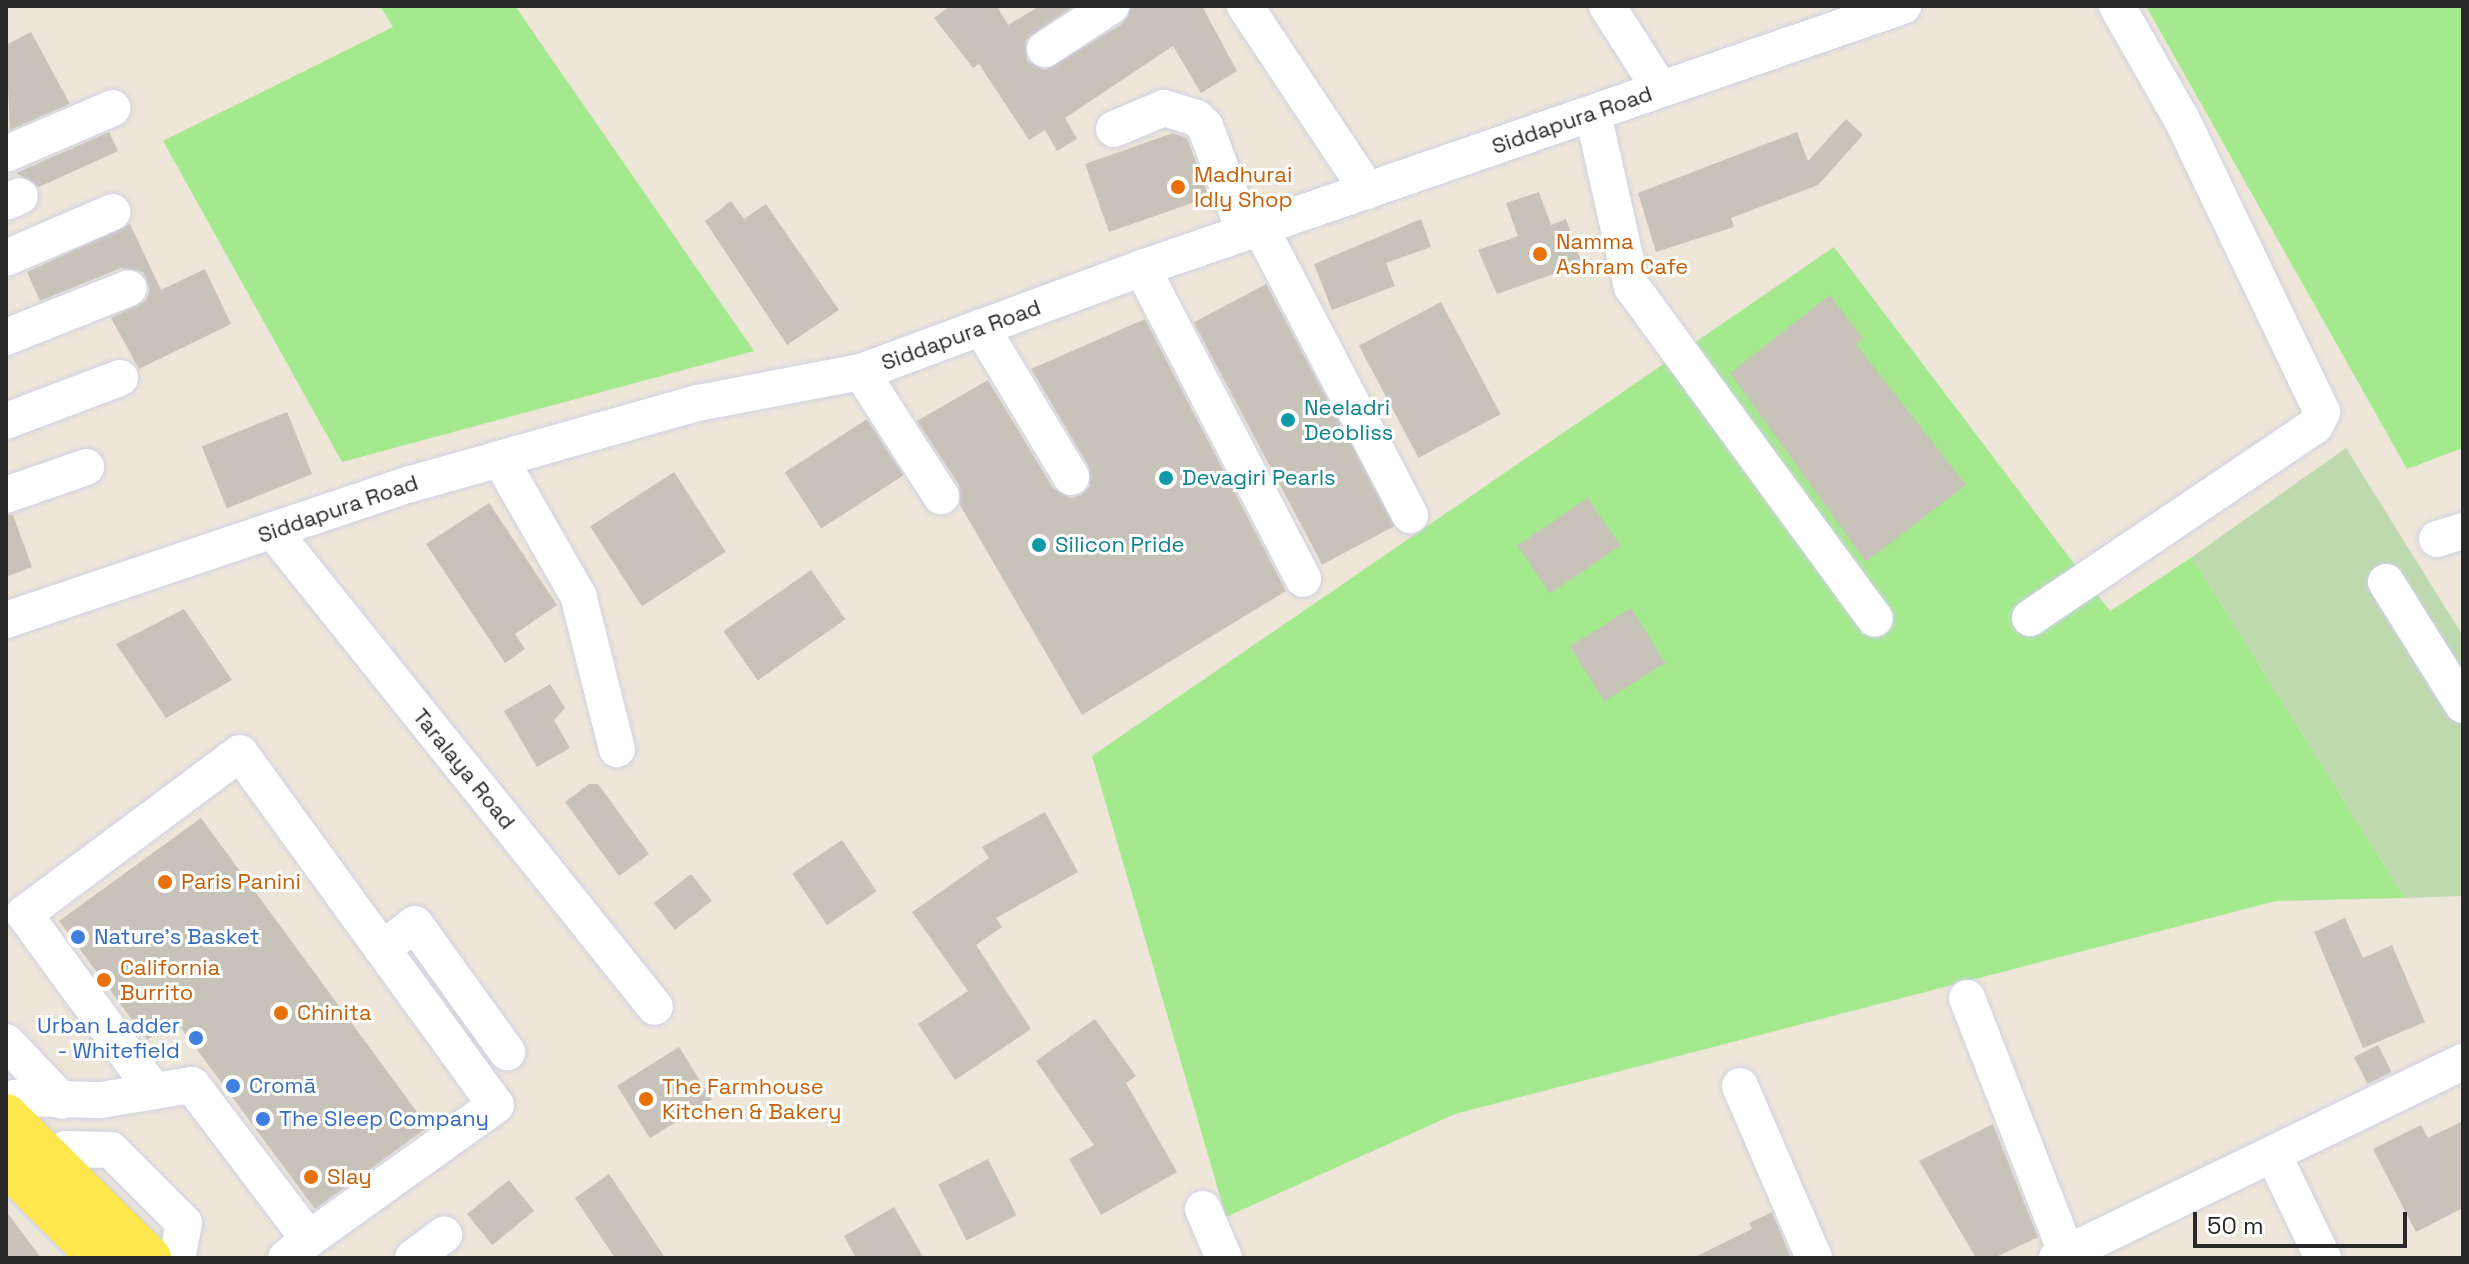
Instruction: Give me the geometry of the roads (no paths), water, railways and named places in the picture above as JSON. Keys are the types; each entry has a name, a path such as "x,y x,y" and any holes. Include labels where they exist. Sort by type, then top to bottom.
{"main road":[{"path":"6,1116 149,1258"},
{"path":"6,1163 101,1258"}],"street":[{"path":"1045,49 1111,6"},
{"path":"1245,6 1368,191"},
{"path":"1607,6 1660,89"},
{"name":"Siddapura Road","path":"6,620 500,459 698,403 861,372 1142,268 1903,6"},
{"path":"2030,618 2315,426 2322,412 2182,120 2117,6"},
{"path":"6,154 113,108"},
{"path":"1114,129 1164,108 1196,118 1205,126 1262,227 1410,515"},
{"path":"1593,114 1632,287 1875,619"},
{"path":"6,258 113,212"},
{"path":"1262,227 1377,408"},
{"path":"1142,268 1303,579"},
{"path":"6,337 129,288"},
{"path":"981,327 1071,477"},
{"path":"861,372 941,496"},
{"path":"6,421 120,378"},
{"path":"500,459 578,595 617,749"},
{"path":"6,495 86,467"},
{"name":"Taralaya Road","path":"273,531 655,1007"},
{"path":"2386,582 2463,705"},
{"path":"6,1104 15,1098 101,1100 192,1085 297,1249 496,1105 240,753 24,914 153,1090"},
{"path":"382,949 415,924 507,1052"},
{"path":"1967,998 2062,1256 2463,1062"},
{"path":"6,1042 62,1101"},
{"path":"1740,1086 1814,1258"},
{"path":"50,1161 66,1149 111,1150 184,1223 177,1258"},
{"path":"2273,1154 2323,1258"},
{"path":"1203,1209 1224,1258"},
{"path":"413,1258 444,1235"}],"place":[{"name":"Madhurai Idly Shop","path":"1178,187"},
{"name":"Namma Ashram Cafe","path":"1540,254"},
{"name":"Neeladri Deobliss","path":"1288,420"},
{"name":"Devagiri Pearls","path":"1166,478"},
{"name":"Silicon Pride","path":"1039,545"},
{"name":"Paris Panini","path":"165,882"},
{"name":"Nature's Basket","path":"78,937"},
{"name":"California Burrito","path":"104,980"},
{"name":"Chinita","path":"281,1013"},
{"name":"Urban Ladder - Whitefield","path":"196,1038"},
{"name":"Cromā","path":"233,1086"},
{"name":"The Farmhouse Kitchen & Bakery","path":"646,1099"},
{"name":"The Sleep Company","path":"263,1119"},
{"name":"Slay","path":"311,1177"}]}
